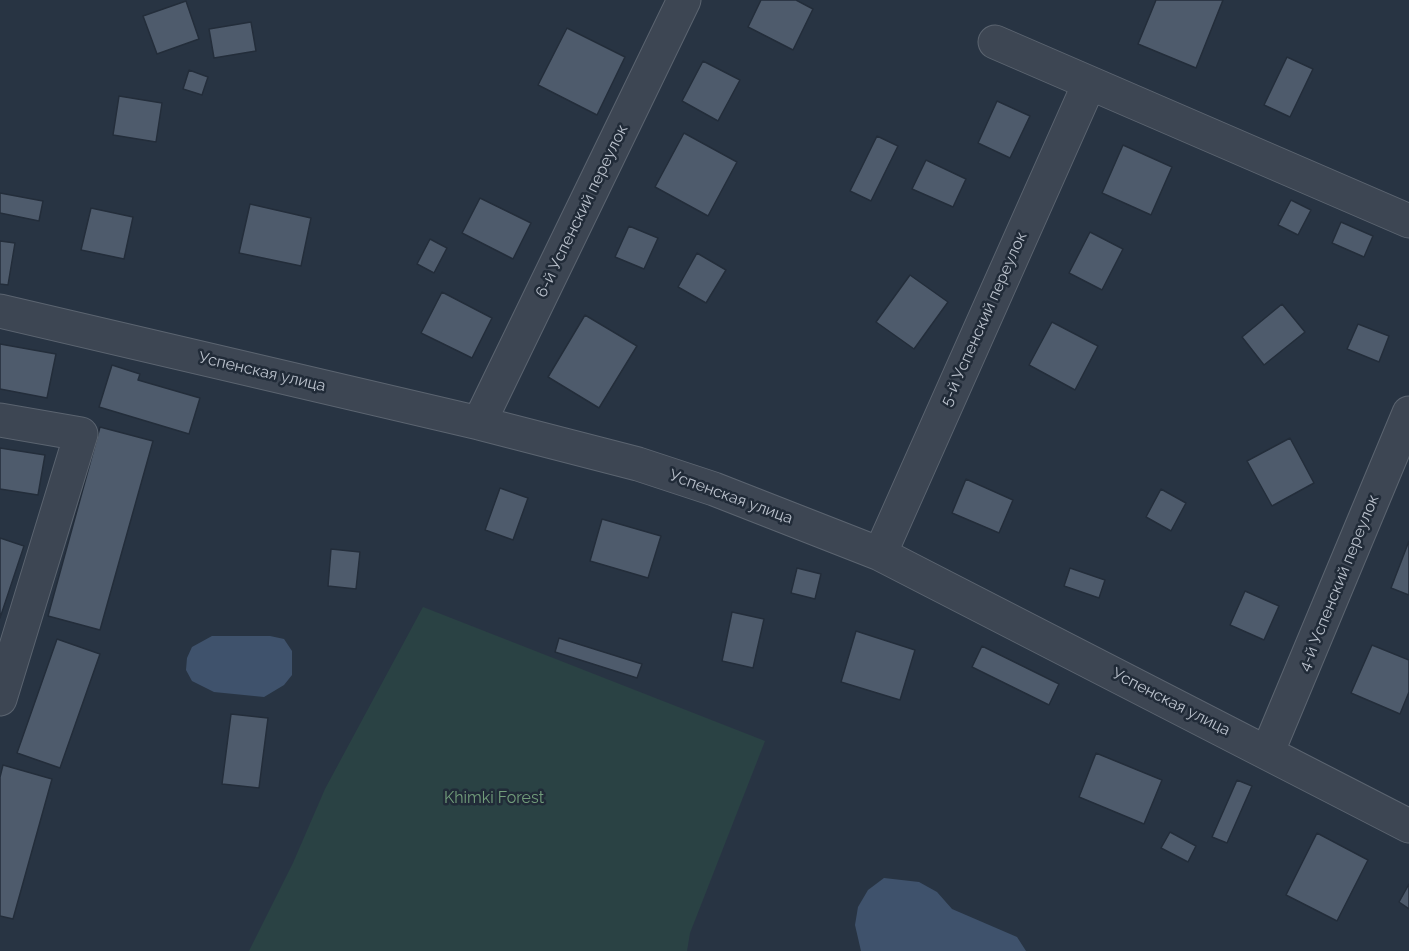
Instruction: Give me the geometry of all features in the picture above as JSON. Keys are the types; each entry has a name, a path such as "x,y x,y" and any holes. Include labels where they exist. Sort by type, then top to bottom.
{"street":[{"name":"6-й Успенский переулок","path":"479,423 684,0"},
{"path":"995,42 1409,221"},
{"name":"5-й Успенский переулок","path":"880,554 1089,84"},
{"name":"Успенская улица","path":"0,311 479,423 638,464 703,485 880,554 1409,826"},
{"name":"4-й Успенский переулок","path":"1268,752 1409,413"},
{"path":"0,420 81,434 0,699"}],"green space":[{"name":"Khimki Forest","path":"423,607 765,741 690,933 687,951 249,951 293,863 325,789"}],"water":[{"path":"212,636 270,636 284,639 292,651 292,675 284,685 264,697 214,692 192,681 186,670 187,658 192,647"},
{"path":"884,878 919,882 937,892 952,909 1017,937 1026,951 861,951 855,925 858,907 868,890"}],"building":[{"path":"761,0 796,0 813,9 793,50 748,27"},
{"path":"1156,0 1223,0 1196,68 1138,44"},
{"path":"186,1 199,39 157,54 143,16"},
{"path":"251,22 256,51 214,58 209,29"},
{"path":"567,28 625,57 597,115 538,85"},
{"path":"1287,57 1313,69 1290,117 1264,105"},
{"path":"703,61 740,80 718,121 682,101"},
{"path":"189,70 208,77 202,95 183,89"},
{"path":"119,96 162,103 156,142 113,135"},
{"path":"997,101 1030,116 1010,158 978,143"},
{"path":"684,133 737,162 708,216 655,187"},
{"path":"877,136 898,146 871,201 850,191"},
{"path":"1123,145 1172,167 1151,215 1102,193"},
{"path":"926,160 966,179 953,207 912,189"},
{"path":"0,193 43,201 39,221 0,213"},
{"path":"480,198 531,223 513,259 462,233"},
{"path":"1291,200 1311,210 1298,235 1278,225"},
{"path":"250,204 311,218 301,266 239,253"},
{"path":"91,208 133,217 124,259 81,250"},
{"path":"1341,222 1373,236 1364,257 1332,243"},
{"path":"629,226 658,238 644,269 615,257"},
{"path":"1090,232 1123,249 1102,290 1069,273"},
{"path":"430,239 447,248 434,273 417,264"},
{"path":"0,241 15,243 8,285 0,284"},
{"path":"697,253 726,270 706,303 678,287"},
{"path":"910,275 948,302 914,349 876,322"},
{"path":"442,292 492,318 472,358 421,333"},
{"path":"1282,304 1305,332 1264,365 1242,337"},
{"path":"585,315 637,346 599,408 548,377"},
{"path":"1052,322 1098,346 1075,390 1029,365"},
{"path":"1358,324 1389,336 1379,362 1347,349"},
{"path":"0,344 56,354 47,398 0,389"},
{"path":"112,365 140,374 138,380 200,398 189,434 99,407"},
{"path":"100,427 153,441 100,630 48,616"},
{"path":"1290,438 1314,483 1272,506 1247,461"},
{"path":"0,448 45,455 38,495 0,489"},
{"path":"966,479 1013,500 999,533 952,513"},
{"path":"500,488 528,498 513,540 485,530"},
{"path":"1161,489 1186,503 1171,531 1146,517"},
{"path":"602,519 661,536 648,578 590,561"},
{"path":"0,538 24,546 0,618"},
{"path":"1409,541 1409,595 1391,588"},
{"path":"331,549 360,552 356,589 328,586"},
{"path":"797,568 821,574 815,599 791,593"},
{"path":"1070,568 1105,580 1099,598 1064,586"},
{"path":"1245,591 1279,606 1264,640 1230,625"},
{"path":"732,612 764,619 753,668 722,661"},
{"path":"856,631 915,650 900,700 841,682"},
{"path":"559,638 642,664 637,678 555,652"},
{"path":"57,639 100,654 60,768 17,753"},
{"path":"1372,645 1409,660 1409,692 1400,714 1351,693"},
{"path":"982,646 1059,684 1049,705 972,667"},
{"path":"231,714 268,718 259,788 222,784"},
{"path":"1096,753 1162,780 1144,824 1079,797"},
{"path":"3,765 52,779 13,919 0,916 0,777"},
{"path":"1237,780 1252,786 1227,843 1212,837"},
{"path":"1170,832 1196,846 1188,862 1161,848"},
{"path":"1317,833 1368,860 1337,921 1286,895"},
{"path":"1409,884 1409,909 1399,902"}]}
